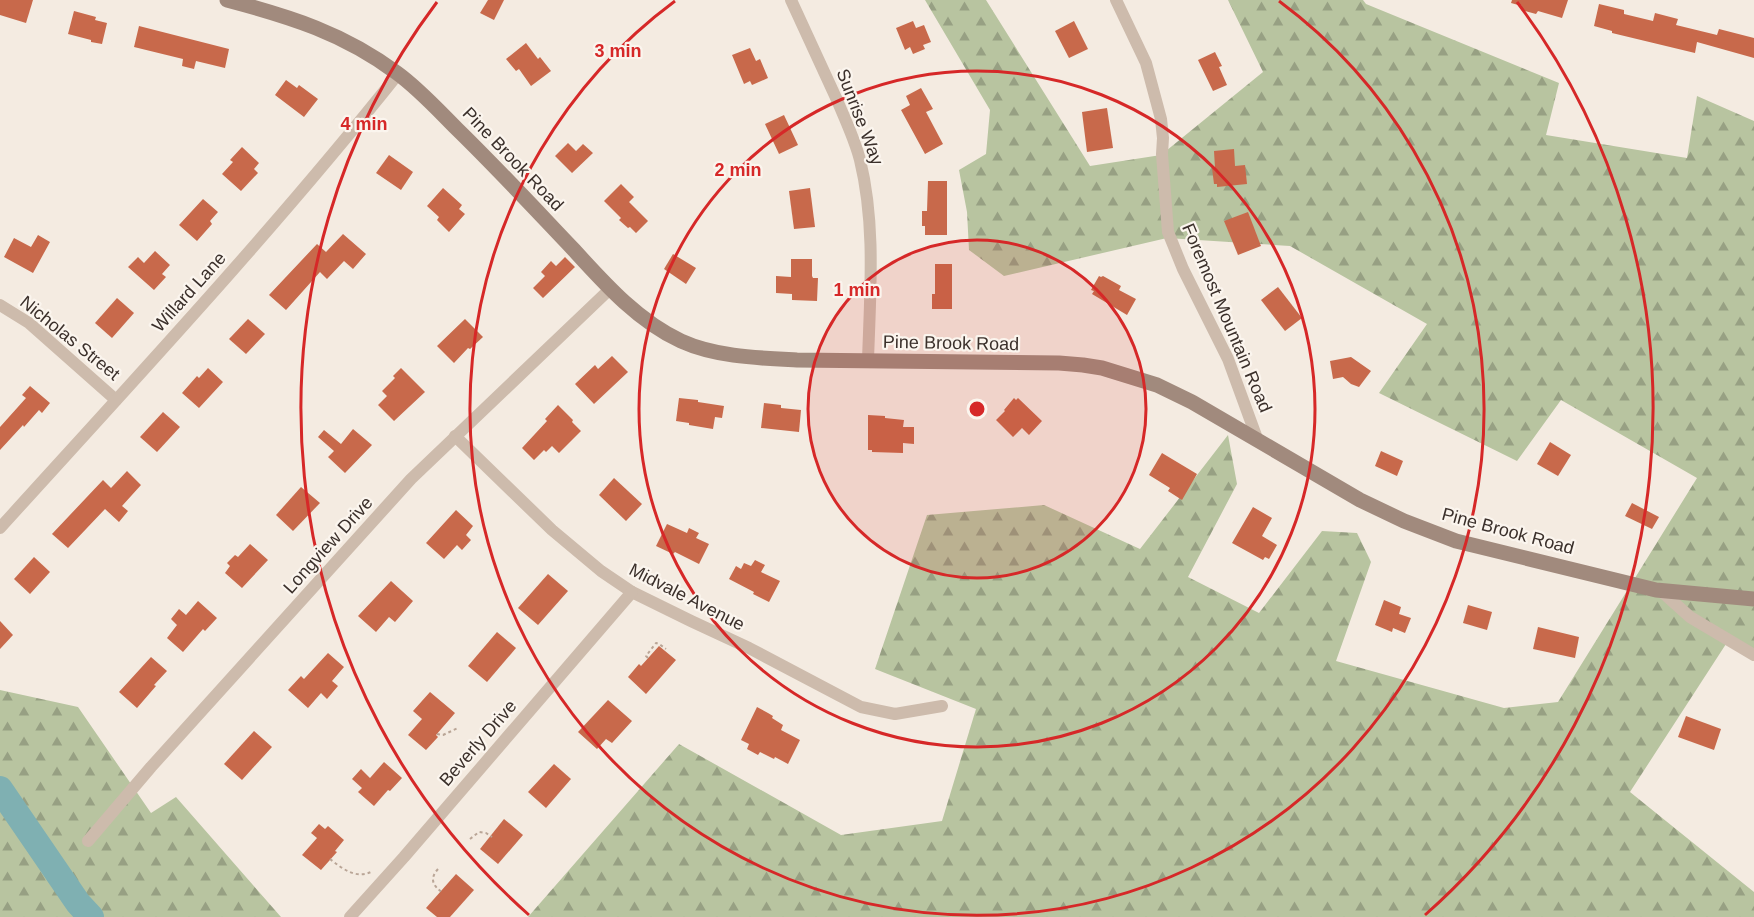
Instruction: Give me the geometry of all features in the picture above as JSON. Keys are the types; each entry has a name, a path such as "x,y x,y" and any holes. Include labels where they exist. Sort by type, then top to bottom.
{"street":[{"name":"Pine Brook Road","path":"227,0 276,13 330,33 364,51 398,74 419,91 498,170 610,288 634,310 683,342 701,348 758,358 1059,363 1102,368 1157,385 1192,402 1360,500 1404,521 1455,541 1660,590 1754,599"},
{"name":"Sunrise Way","path":"791,0 846,121 866,185 870,231 868,361"},
{"name":"Foremost Mountain Road","path":"1116,0 1146,63 1161,119 1164,138 1162,154 1168,232 1183,269 1228,359 1258,441"},
{"name":"Willard Lane","path":"0,528 270,229 398,74"},
{"name":"Longview Drive","path":"88,841 151,767 411,479 610,288"},
{"name":"Nicholas Street","path":"0,305 29,323 116,400"},
{"name":"Midvale Avenue","path":"455,436 552,530 601,571 632,592 749,648 861,707 895,714 942,706"},
{"path":"1660,590 1690,617 1754,655"},
{"name":"Beverly Drive","path":"350,917 632,592"}],"path":[{"path":"648,658 646,656 656,643 666,648"},
{"path":"437,734 443,735 458,728"},
{"path":"470,839 481,832 492,837"},
{"path":"330,859 343,870 357,875 369,873 375,869"},
{"path":"438,869 432,875 432,880 443,893"}],"green space":[{"path":"925,0 986,0 1090,166 1161,155 1263,72 1228,0 1363,0 1366,4 1559,83 1546,135 1687,158 1697,96 1754,121 1754,660 1726,644 1630,792 1754,892 1754,917 528,917 679,744 841,835 942,821 976,709 875,669 927,515 1044,505 1140,549 1228,435 1237,484 1188,577 1259,613 1322,531 1357,533 1371,562 1336,661 1504,708 1558,702 1697,478 1561,400 1517,461 1379,393 1427,324 1290,246 1167,238 1004,276 969,250 967,212 959,170 986,154 990,110"},
{"path":"0,690 78,707 151,813 176,797 281,917 0,917"}],"building":[{"path":"0,0 33,0 26,23 0,15"},
{"path":"488,0 504,0 494,20 480,13"},
{"path":"1512,0 1568,0 1562,18 1538,11 1536,14 1521,10 1522,6 1511,3"},
{"path":"1599,4 1624,10 1624,14 1653,21 1655,13 1678,19 1676,25 1717,35 1719,29 1754,38 1754,58 1697,42 1695,53 1612,33 1612,31 1594,26"},
{"path":"74,11 96,17 95,20 107,23 102,44 68,34"},
{"path":"913,21 916,28 924,25 931,42 923,45 925,49 913,54 910,47 905,50 896,28"},
{"path":"1074,21 1088,49 1069,58 1055,31"},
{"path":"139,26 229,49 225,68 196,61 194,69 182,66 183,59 134,47"},
{"path":"526,43 551,71 531,86 519,69 516,71 506,59"},
{"path":"750,48 756,61 760,59 768,78 752,85 750,81 744,84 732,55"},
{"path":"1215,52 1227,85 1213,91 1198,60"},
{"path":"286,80 297,88 299,85 318,99 304,117 275,95"},
{"path":"921,88 933,109 926,112 943,144 925,154 901,110 910,105 906,96"},
{"path":"1107,108 1113,148 1087,152 1082,112"},
{"path":"784,115 798,145 779,154 765,124"},
{"path":"568,143 576,151 583,144 593,153 572,173 555,156"},
{"path":"242,147 259,163 254,169 258,173 241,191 222,174 233,162 230,160"},
{"path":"1234,149 1235,166 1245,165 1247,184 1217,187 1217,184 1214,184 1212,168 1215,168 1214,151"},
{"path":"389,155 413,172 401,190 376,173"},
{"path":"928,181 947,181 947,235 925,235 925,226 922,226 922,211 927,211"},
{"path":"621,184 634,197 629,202 648,221 636,233 619,220 621,218 604,201"},
{"path":"443,188 462,205 459,209 465,214 449,232 437,220 439,217 427,206"},
{"path":"810,188 815,227 794,229 789,191"},
{"path":"203,199 218,212 210,221 212,224 197,241 179,225"},
{"path":"1248,212 1261,246 1238,255 1224,221"},
{"path":"343,234 366,254 353,269 344,261 327,279 320,272 286,310 269,295 317,244 326,252"},
{"path":"38,235 50,242 33,273 4,257 14,238 31,247"},
{"path":"155,251 170,265 162,274 166,277 154,290 128,267 138,257 144,263"},
{"path":"673,254 696,268 686,284 664,269"},
{"path":"565,257 575,267 543,298 533,288 545,276 541,272 551,261 556,266"},
{"path":"791,259 812,259 812,276 818,278 817,301 792,300 792,294 776,293 776,276 791,277"},
{"path":"935,264 952,264 952,309 932,309 932,294 935,294"},
{"path":"1099,276 1121,286 1119,290 1136,299 1127,315 1092,294 1094,291 1091,290"},
{"path":"1278,287 1302,318 1285,331 1261,300"},
{"path":"117,298 134,313 112,338 95,323"},
{"path":"248,319 265,334 246,354 229,339"},
{"path":"465,319 483,337 470,349 468,348 454,363 437,346"},
{"path":"612,356 628,372 594,404 575,384 595,365 598,369"},
{"path":"1351,357 1371,371 1359,387 1343,377 1333,379 1330,361"},
{"path":"208,368 223,382 199,408 182,393 197,376 199,378"},
{"path":"401,368 425,392 394,421 378,405 387,396 382,391"},
{"path":"30,386 50,403 42,413 39,410 24,427 23,425 0,450 0,427 26,398 22,395"},
{"path":"679,398 724,406 722,418 715,417 713,429 676,421"},
{"path":"1014,398 1016,400 1018,398 1042,421 1029,435 1022,428 1013,437 996,420"},
{"path":"764,403 801,410 799,432 761,428"},
{"path":"558,405 581,431 559,453 552,446 534,460 522,448 547,421 545,419"},
{"path":"163,412 180,427 157,452 140,437"},
{"path":"868,415 904,420 903,427 914,427 914,444 903,443 903,453 868,450"},
{"path":"353,429 372,445 345,473 328,457 334,451 318,437 324,430 341,444"},
{"path":"1550,442 1571,455 1558,476 1537,464"},
{"path":"1381,451 1403,461 1397,476 1375,466"},
{"path":"1162,453 1197,474 1182,500 1168,491 1170,488 1149,475"},
{"path":"127,471 141,485 122,506 128,511 119,522 105,509 68,548 52,534 103,480 111,488"},
{"path":"614,478 642,504 626,521 599,495"},
{"path":"301,487 320,503 293,531 276,515"},
{"path":"1632,503 1659,517 1652,529 1625,516"},
{"path":"1253,507 1272,518 1262,536 1277,545 1269,559 1265,557 1263,560 1232,543"},
{"path":"456,510 473,526 466,535 471,540 462,550 457,545 444,559 426,543"},
{"path":"667,524 687,533 689,528 699,533 696,538 709,544 699,564 675,552 673,554 656,546"},
{"path":"250,544 268,560 242,588 225,573 230,566 227,563 235,555 238,557"},
{"path":"34,557 50,572 30,594 14,579"},
{"path":"755,560 765,565 761,572 780,581 769,602 729,579 736,566 741,569 744,563 751,566"},
{"path":"548,574 568,591 538,625 518,608"},
{"path":"391,581 413,601 395,622 389,617 376,632 358,616"},
{"path":"1384,600 1401,607 1399,614 1411,618 1405,633 1393,628 1392,632 1375,625"},
{"path":"198,601 217,618 205,631 203,629 183,652 167,638 177,625 171,619 179,609 186,615"},
{"path":"1468,605 1492,612 1487,630 1463,623"},
{"path":"0,621 13,635 0,649"},
{"path":"1538,627 1579,637 1575,658 1533,649"},
{"path":"497,632 516,648 487,682 468,666"},
{"path":"659,646 676,660 646,694 628,677"},
{"path":"328,653 344,667 332,681 338,686 327,699 321,693 308,708 288,690 301,676 304,679"},
{"path":"151,657 167,671 137,708 119,692"},
{"path":"430,692 455,713 426,750 408,735 422,719 413,711"},
{"path":"608,700 632,721 612,743 606,739 597,749 578,732"},
{"path":"757,707 783,725 781,730 800,740 788,764 760,752 758,755 747,749 749,744 741,740"},
{"path":"1686,716 1721,729 1714,750 1678,737"},
{"path":"254,731 272,747 242,780 224,764"},
{"path":"384,762 402,778 374,806 358,792 362,788 352,779 361,769 370,778"},
{"path":"554,764 571,779 546,808 528,792"},
{"path":"504,819 523,835 498,864 480,849"},
{"path":"319,824 325,829 328,826 344,840 321,870 302,855 317,838 311,833"},
{"path":"456,874 474,890 450,917 437,917 426,908"}],"waterway":[{"path":"0,789 78,903 91,917"}]}
